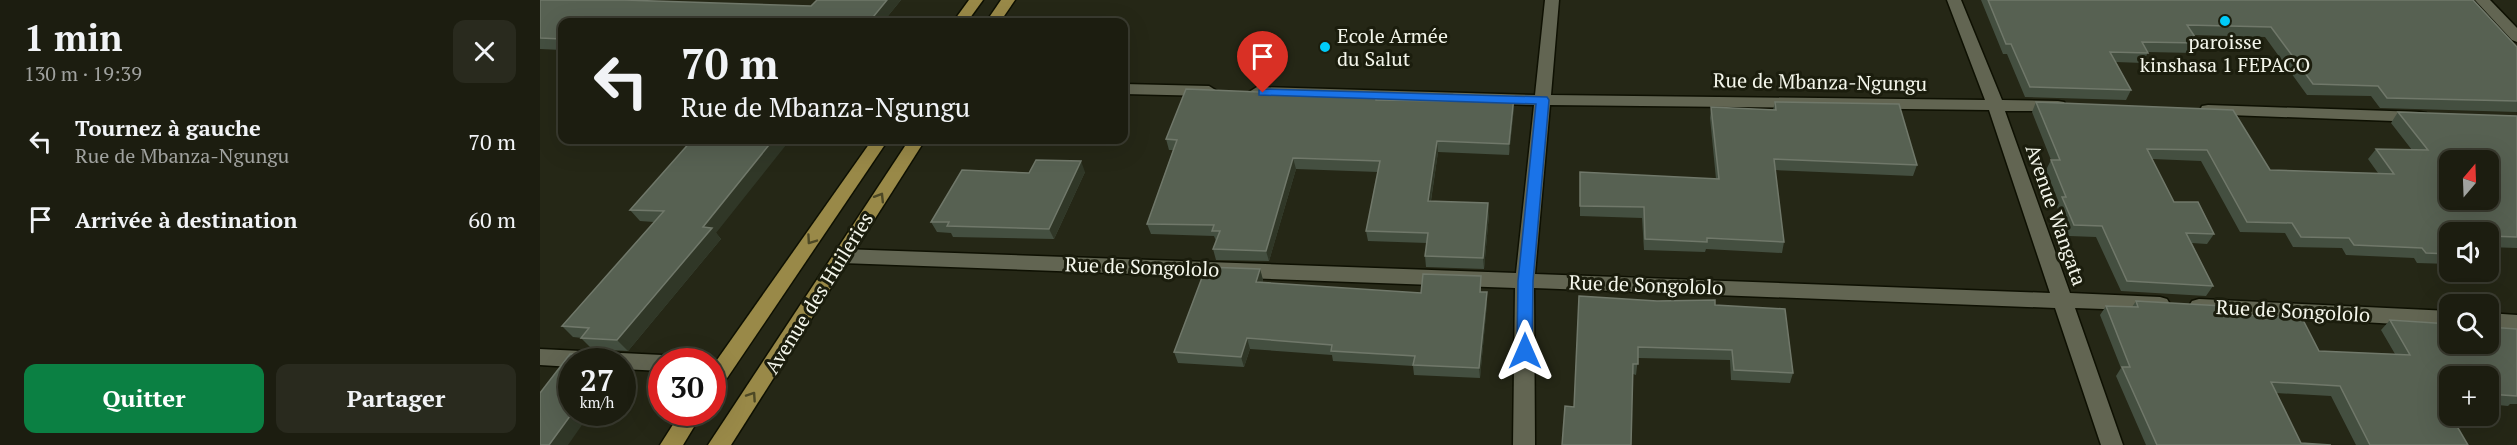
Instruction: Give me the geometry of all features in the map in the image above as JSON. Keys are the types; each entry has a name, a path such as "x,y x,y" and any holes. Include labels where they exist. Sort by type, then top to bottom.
{"main road":[{"path":"963,18 976,0"},
{"path":"996,18 1008,0"},
{"name":"Avenue des Huileries","path":"726,358 877,144"},
{"name":"Avenue des Huileries","path":"719,445 914,144"},
{"path":"671,445 684,426"}],"street":[{"path":"1524,445 1526,281 1552,0"},
{"name":"Avenue Wangata","path":"1954,0 1995,104 2112,445"},
{"path":"2482,0 2517,37"},
{"path":"1128,89 1219,92"},
{"name":"Rue de Mbanza-Ngungu","path":"1243,92 1542,100 1995,104 2078,107"},
{"path":"2197,110 2434,117"},
{"name":"Rue de Songololo","path":"842,256 2061,298 2439,318"},
{"path":"2499,322 2517,323"},
{"path":"540,357 648,362"}],"building":[{"path":"540,0 624,0 811,6 817,0 887,0 872,18 558,18 558,39 540,38"},
{"path":"1988,0 2473,0 2517,47 2517,101 2387,98 2378,86 2313,84 2271,27 2187,25 2199,43 2142,42 2148,53 2110,52 2131,90 2030,87 2011,44 2006,44"},
{"path":"1186,89 1376,97 1376,100 1453,101 1454,94 1514,96 1509,144 1437,141 1428,201 1488,203 1483,258 1425,256 1428,233 1366,231 1380,161 1293,158 1266,251 1213,249 1220,231 1212,231 1214,225 1147,224 1177,140 1166,139"},
{"path":"1775,102 1899,104 1917,165 1774,159 1784,242 1707,238 1707,242 1645,239 1644,207 1580,206 1580,172 1719,179 1711,107 1776,110"},
{"path":"2036,102 2233,110 2270,170 2394,174 2376,149 2428,150 2398,112 2517,116 2517,237 2499,236 2499,222 2439,222 2439,254 2426,253 2422,248 2354,245 2349,238 2301,237 2292,223 2247,222 2207,150 2147,149 2174,202 2198,202 2214,234 2186,233 2213,286 2127,281 2102,226 2074,225 2062,197 2066,197 2051,160 2060,160"},
{"path":"688,144 770,144 703,227 712,228 617,340 581,338 589,328 562,326 664,211 630,210"},
{"path":"1036,160 1081,161 1049,229 947,226 949,222 931,222 962,170 1029,173"},
{"path":"1206,267 1260,269 1256,282 1421,293 1423,274 1481,276 1480,292 1487,292 1479,368 1413,365 1415,356 1331,351 1332,345 1247,338 1241,357 1174,352"},
{"path":"1579,296 1657,301 1715,300 1715,305 1785,309 1793,373 1734,370 1732,350 1638,347 1638,364 1633,364 1631,445 1562,445 1565,406 1574,407"},
{"path":"2136,301 2223,306 2227,314 2302,318 2319,351 2410,355 2390,320 2439,323 2439,354 2499,354 2499,328 2517,329 2517,396 2499,395 2499,366 2439,366 2439,426 2457,426 2468,445 2370,445 2340,386 2271,382 2301,443 2331,445 2157,445 2122,367 2130,367 2106,306 2138,307"},
{"path":"558,370 558,426 563,426 549,445 540,445 540,393"}],"place":[{"name":"paroisse kinshasa 1 FEPACO","path":"2225,21"},
{"name":"Ecole Armée du Salut","path":"1325,47"}],"route":[{"path":"1263,93 1542,100 1526,281 1525,351"}]}
